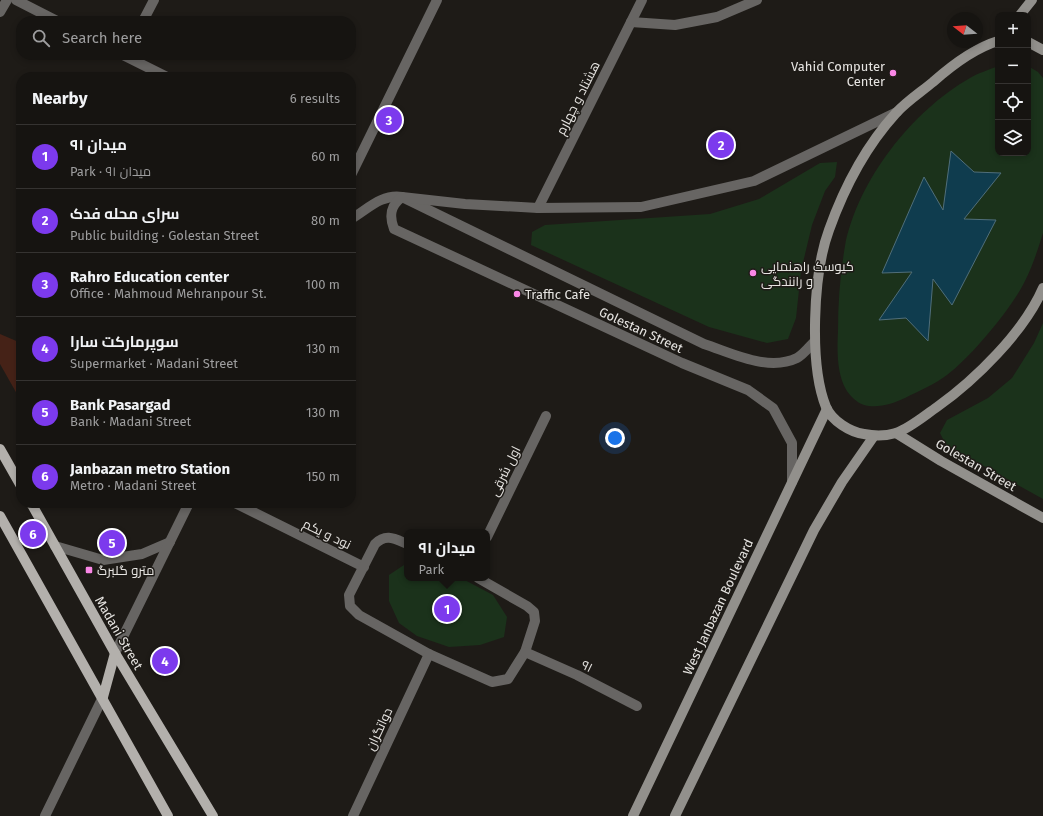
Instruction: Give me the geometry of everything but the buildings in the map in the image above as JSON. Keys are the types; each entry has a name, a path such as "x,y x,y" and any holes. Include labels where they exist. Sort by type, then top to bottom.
{"main road":[{"path":"1022,12 1032,0"},
{"path":"995,42 969,56 945,73 897,112 870,148 846,188 828,232 819,275 815,341 816,364 827,409 841,425 856,433 874,436 896,433 957,393 1015,333 1043,288"},
{"path":"1031,44 1043,50"},
{"name":"West Janbazan Boulevard","path":"633,816 827,409"},
{"name":"Golestan Street","path":"896,433 941,461 1043,518"},
{"path":"675,816 814,530 842,482 874,436"},
{"path":"0,449 16,477"},
{"name":"Madani Street","path":"34,508 115,653 213,816"},
{"path":"0,516 103,697 168,816"},
{"path":"103,697 115,653"}],"street":[{"path":"0,12 6,0"},
{"path":"16,0 47,16"},
{"path":"146,16 154,0"},
{"path":"356,161 437,0"},
{"name":"هشتاد و چهارم","path":"538,208 642,0"},
{"path":"631,22 675,25 716,17 757,0"},
{"path":"135,60 157,72"},
{"name":"Golestan Street","path":"356,215 378,200 392,195 465,204 538,208 641,207 754,181 897,112"},
{"name":"Golestan Street","path":"402,197 704,344 750,359 775,364 798,358 815,341"},
{"name":"Golestan Street","path":"402,197 392,208 390,219 394,230 682,363 748,390 773,408 792,443 792,482"},
{"name":"اول شرقی","path":"490,531 546,416"},
{"path":"115,653 187,508"},
{"name":"نود و یکم","path":"245,508 364,567"},
{"path":"404,543 391,537 380,538 375,544 349,596 350,606 359,615 429,654 492,682 500,682 508,679 525,652 535,621 534,612 527,606 483,581"},
{"path":"55,546 103,560 142,554 170,542"},
{"name":"۹۱","path":"525,652 577,675 637,706"},
{"name":"دواتگران","path":"353,816 429,654"},
{"path":"45,816 103,697"}],"green space":[{"path":"995,67 995,156 1031,156 1031,68 1038,72 1043,78 1043,233 1037,251 1025,281 1011,305 979,344 957,367 927,387 893,403 872,406 860,403 848,393 844,385 838,358 838,310 841,278 845,246 852,221 862,197 875,173 908,128 949,92 980,73"},
{"path":"837,162 835,177 825,191 812,225 801,271 796,318 788,339 767,343 709,327 531,245 532,232 545,225 710,214 759,199 820,163"},
{"path":"1043,323 1043,499 946,445 940,433 947,420 988,398 1012,378 1034,343"},
{"path":"404,565 404,581 467,581 493,595 507,617 504,637 480,645 449,647 417,636 399,623 389,601 389,575"}],"water":[{"path":"951,151 974,172 1001,173 964,219 996,220 952,305 933,279 928,341 906,318 879,320 912,272 882,273 924,177 943,210"}],"place":[{"name":"Vahid Computer Center","path":"893,73"},
{"name":"Rahro Education center","path":"389,120"},
{"name":"سرای محله فدک","path":"721,145"},
{"name":"کیوسک راهنمایی و رانندگی","path":"753,273"},
{"name":"Traffic Cafe","path":"517,294"},
{"name":"Janbazan metro Station","path":"33,534"},
{"name":"Bank Pasargad","path":"112,543"},
{"name":"مترو گلبرگ","path":"89,570"},
{"name":"میدان ۹۱","path":"447,609"},
{"name":"سوپرمارکت سارا","path":"165,661"}]}
